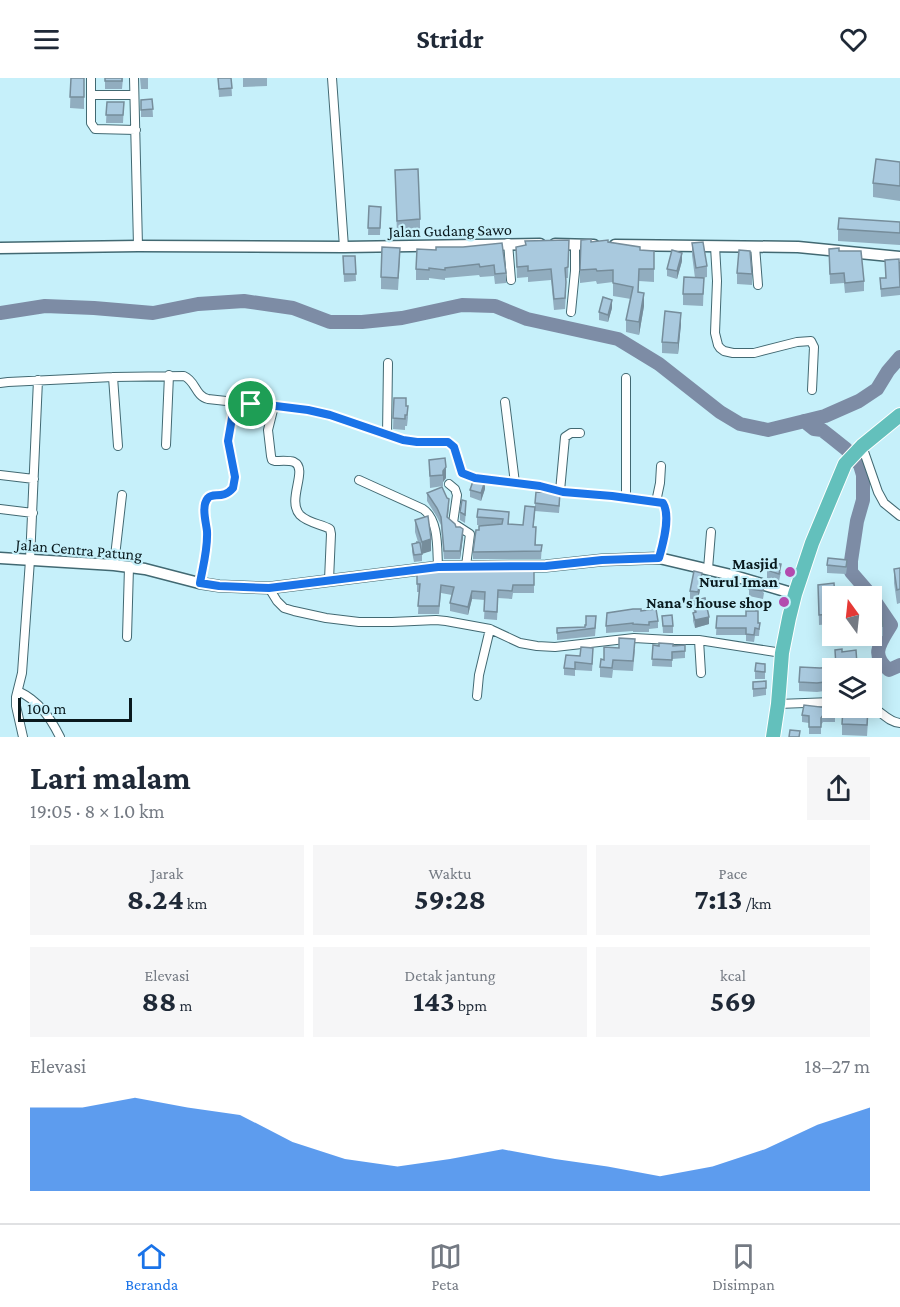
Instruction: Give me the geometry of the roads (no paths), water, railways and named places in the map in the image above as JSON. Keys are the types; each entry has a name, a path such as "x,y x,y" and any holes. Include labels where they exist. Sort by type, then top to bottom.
{"highway":[{"path":"772,737 778,704 782,654 789,618 812,543 845,464 860,448 900,416"}],"street":[{"path":"91,78 93,128 136,130"},
{"path":"134,78 138,246"},
{"path":"332,78 344,247"},
{"path":"91,95 134,95"},
{"path":"508,243 512,280"},
{"name":"Jalan Gudang Sawo","path":"0,248 344,247 508,243 798,247 900,257"},
{"path":"571,312 575,244"},
{"path":"715,246 716,333 720,348 729,353 746,354 801,341 811,341 814,347 812,390"},
{"path":"755,246 758,285"},
{"path":"387,435 388,363"},
{"path":"166,445 169,375"},
{"path":"0,383 184,376 190,378 203,398 308,410 330,415 403,440 448,442 454,447 462,473 475,478 663,503 666,509 665,537 659,558"},
{"path":"113,377 118,446"},
{"path":"626,378 626,498"},
{"path":"23,737 16,706 22,673 30,560 38,380"},
{"path":"200,583 207,546 204,515 206,503 212,495 224,495 233,488 235,477 228,441 235,401"},
{"path":"505,402 515,483"},
{"path":"274,406 268,430 272,460 294,462 297,465 300,476 294,499 298,513 308,521 330,530 330,579"},
{"path":"560,491 565,437 570,433 580,433"},
{"path":"860,448 878,492 884,502 900,516"},
{"path":"656,502 662,466"},
{"path":"0,475 34,479"},
{"path":"359,480 428,512 435,530 438,567"},
{"path":"449,484 458,495 453,523 470,534 466,566"},
{"path":"114,565 122,495"},
{"path":"0,509 33,513"},
{"path":"708,569 711,532"},
{"name":"Jalan Centra Patung","path":"0,558 114,565 145,569 219,586 269,588 438,567 546,566 602,560 659,558 708,569 795,594"},
{"path":"127,637 129,567"},
{"path":"269,588 284,608 326,618 359,622 436,620 490,629 520,643 537,646 555,647 634,639 699,640 782,654"},
{"path":"477,696 479,675 490,629"},
{"path":"699,640 701,674"},
{"path":"18,691 33,700 47,713 60,737"},
{"path":"778,704 822,702"},
{"path":"882,714 892,722 900,723"}],"waterway":[{"path":"0,313 45,306 153,313 198,304 244,301 293,308 330,322 362,322 402,318 462,305 495,306 527,319 618,339 659,364 720,412 740,424 768,430 825,416 859,401 877,389 900,357"},
{"path":"804,421 831,437 860,465 863,475 863,500 857,521 851,572 870,594 891,625 879,648 879,659 889,670 900,665"}],"place":[{"name":"Masjid Nurul Iman","path":"790,572"},
{"name":"Nana's house shop","path":"784,602"}]}
